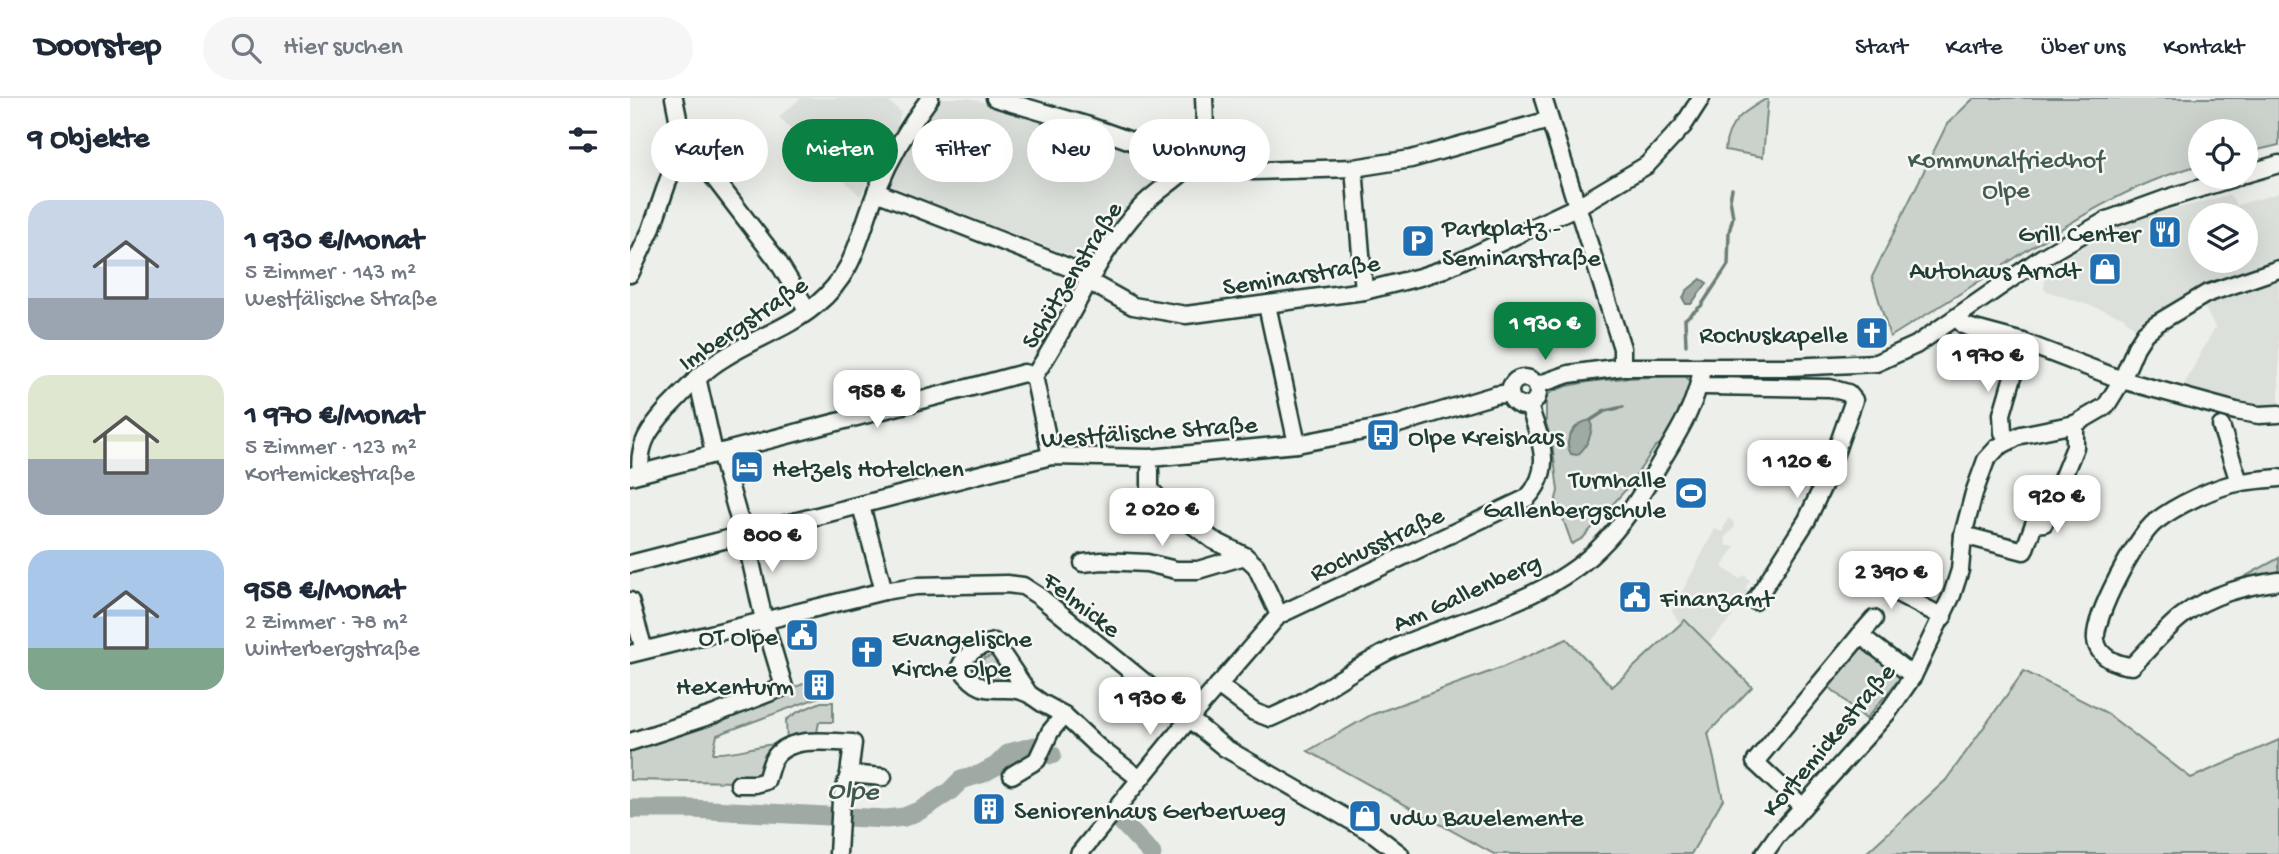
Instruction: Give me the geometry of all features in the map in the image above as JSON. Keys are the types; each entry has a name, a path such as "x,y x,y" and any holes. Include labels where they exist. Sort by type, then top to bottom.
{"street":[{"path":"674,98 679,119"},
{"name":"Imbergstraße","path":"635,474 645,437 652,425 697,377 723,358 808,311 836,287 852,263 876,192 897,147 930,98"},
{"path":"995,98 1129,140"},
{"path":"1203,119 1204,98"},
{"path":"1543,98 1622,348 1622,367"},
{"name":"Seminarstraße","path":"876,192 1078,271 1090,282 1133,306 1186,315 1267,306 1364,291 1444,269 1578,206 1647,165 1683,126 1701,98"},
{"path":"1270,171 1353,169 1411,159 1549,120"},
{"path":"2258,170 2279,164"},
{"path":"1353,169 1364,291"},
{"path":"630,274 652,230 668,182"},
{"path":"717,182 777,260 808,311"},
{"name":"Schützenstraße","path":"1051,456 1034,376 1120,230 1142,205 1170,182"},
{"path":"1537,385 1569,374 1622,367 1701,375 1876,363 1916,345 2041,258 2107,220 2198,189"},
{"path":"2023,342 2002,415 2003,432 2009,441 2021,435 2075,424 2106,406 2122,380 2136,347 2145,333 2156,324 2206,293 2279,269"},
{"path":"1267,306 1297,444"},
{"path":"1957,318 1971,328 2023,342 2122,380 2236,411 2259,415 2279,414"},
{"path":"635,474 1024,373 1034,376"},
{"path":"1701,375 1704,386 1830,388 1848,393 1854,400 1846,428 1807,520 1755,601"},
{"name":"Am Gallenberg","path":"1217,685 1254,712 1269,718 1300,704 1398,647 1478,617 1548,584 1596,551 1619,527 1671,446 1687,416 1701,375"},
{"path":"630,742 784,687 764,621 753,533 739,519 717,453 697,377"},
{"path":"1522,378 1537,385 1538,397 1529,406 1514,402 1510,393 1514,382 1522,378"},
{"name":"Westfälische Straße","path":"630,564 1051,456 1150,458 1297,444 1395,425 1510,393"},
{"name":"Rochusstraße","path":"1079,854 1217,685 1279,615 1527,498 1536,489 1544,471 1538,434 1529,406"},
{"path":"1963,535 2024,551 2034,524 2044,523 2076,447 2075,424"},
{"path":"2221,426 2239,482"},
{"name":"Kortemickestraße","path":"1764,854 1802,807 1888,712 1913,676 1943,617 1960,570 1963,535 1973,493 1986,460 1998,447 2009,441"},
{"path":"1150,470 1150,489 1161,501 1213,540 1245,556 1256,565 1279,615"},
{"path":"2279,478 2239,482 2193,500 2154,523 2140,537 2105,606 2096,630 2096,643 2106,657 2121,665 2132,666 2179,618 2193,608 2245,586 2279,581"},
{"path":"862,506 884,591"},
{"path":"728,540 736,530 739,519"},
{"path":"1083,563 1136,563 1175,570 1198,570 1245,556"},
{"path":"1896,573 1893,587 1899,594 1943,617"},
{"name":"Felmicke","path":"637,652 884,591 916,586 1023,586 1225,748 1374,834 1400,854"},
{"path":"630,601 637,652"},
{"path":"1802,807 1755,762 1874,619"},
{"path":"1860,635 1913,676"},
{"path":"1029,694 1065,715 1097,746 1140,779"},
{"path":"1013,775 1040,752 1052,729 1065,715"},
{"path":"739,784 755,785 765,781 774,758 790,746 809,742 853,743 849,774 843,789 838,854"},
{"path":"849,774 883,777"}],"shaded area":[{"path":"801,98 885,98 901,112 898,123 898,119 782,120 779,117"},
{"path":"941,98 969,98 1044,119 1027,119 1027,182 1115,182 1115,142 1129,146 1129,182 1158,182 1122,213 1089,262 890,185 891,182 898,182 898,169 912,140 912,182 1013,182 1013,119 926,119"},
{"path":"846,182 868,182 860,196"},
{"path":"2279,193 2279,406 2239,405 2181,390 2215,327 2196,291 2157,311 2155,317 2137,330 2123,317 2044,290 2046,269 2111,230 2139,218 2188,205 2188,273 2258,273 2258,203 2244,203"},
{"path":"2229,195 2235,203 2198,203"},
{"path":"1701,279 1707,283 1691,304 1686,304 1683,299 1686,291"},
{"path":"1591,420 1591,434 1587,444 1577,455 1571,454 1568,443 1572,432 1580,424"},
{"path":"1728,518 1735,527 1725,537 1726,545 1735,547 1722,567 1740,579 1744,575 1750,580 1745,588 1751,593 1751,599 1744,595 1733,616 1709,642 1686,619 1679,623 1672,611 1715,529 1722,532"}],"green space":[{"path":"1768,98 1763,157 1725,150 1733,124"},
{"name":"Kommunalfriedhof Olpe","path":"1974,98 2279,98 2279,145 2258,150 2258,119 2188,119 2188,169 2141,186 2086,214 1890,337 1872,277 1947,124"},
{"path":"1686,376 1691,385 1678,418 1665,441 1655,447 1629,486 1583,538 1572,544 1556,499 1558,491 1552,442 1546,423 1546,396 1573,385 1592,382"},
{"path":"2279,558 2279,577 2226,587"},
{"path":"1685,620 1752,687 1708,733 1723,799 1691,854 1494,854 1308,751 1371,715 1503,667 1567,639 1612,687"},
{"path":"1862,645 1901,677 1866,719 1828,686"},
{"path":"998,656 1019,686 1001,689 968,674 985,658"},
{"path":"2024,671 2105,712 2191,778 2279,740 2279,854 1865,854 1946,780"},
{"path":"828,674 825,695 717,735 713,753 778,744 764,780 630,780 630,746 710,721"},
{"path":"821,702 833,702 833,722 819,722 816,738 787,745 786,720"}],"waterway":[{"path":"1686,345 1685,319 1701,306 1728,265 1729,232 1733,217 1730,199 1732,189"},
{"path":"1591,420 1605,411 1623,407"},
{"name":"Olpe","path":"630,809 692,809 886,819 904,817 921,810 949,792 961,780 996,766 1009,753 1035,746 1052,755"},
{"name":"Olpe","path":"1120,820 1152,854"}],"place":[{"name":"Grill Center","path":"2165,232"},
{"name":"Parkplatz - Seminarstraße","path":"1418,241"},
{"name":"Autohaus Arndt","path":"2105,269"},
{"name":"Rochuskapelle","path":"1872,333"},
{"name":"Olpe Kreishaus","path":"1383,435"},
{"name":"Hetzels Hotelchen","path":"747,467"},
{"name":"Turnhalle Gallenbergschule","path":"1691,493"},
{"name":"Finanzamt","path":"1635,597"},
{"name":"OT Olpe","path":"802,635"},
{"name":"Evangelische Kirche Olpe","path":"867,652"},
{"name":"Hexenturm","path":"819,685"},
{"name":"Seniorenhaus Gerberweg","path":"989,809"},
{"name":"vdw Bauelemente","path":"1365,816"}]}
